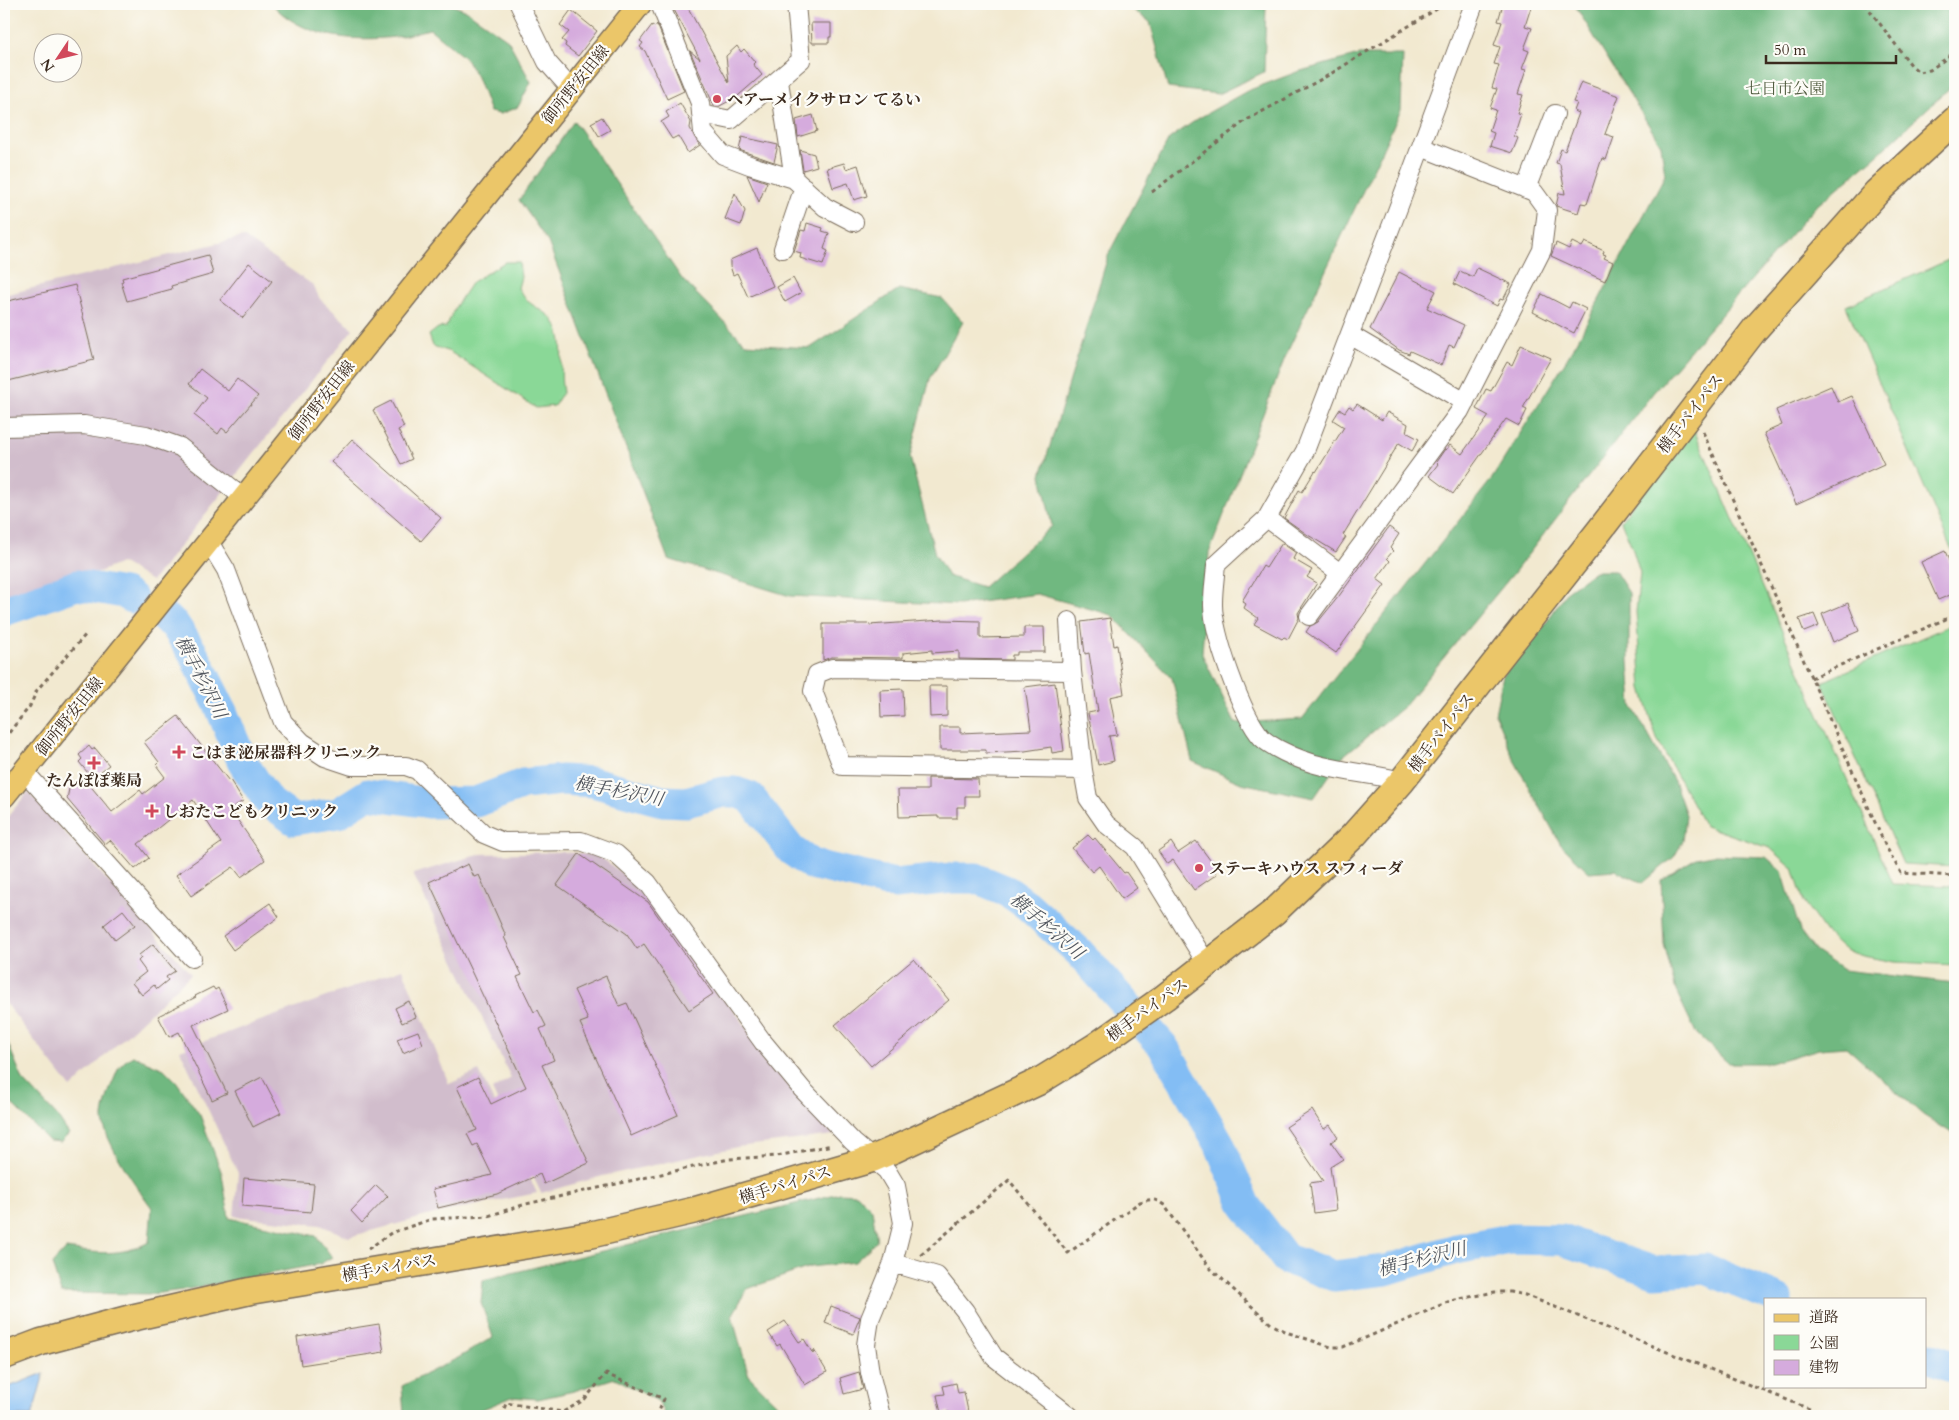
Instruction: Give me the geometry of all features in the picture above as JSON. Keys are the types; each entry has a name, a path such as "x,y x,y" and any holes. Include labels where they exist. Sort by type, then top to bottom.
{"highway":[{"name":"横手バイパス","path":"4,1356 42,1342 131,1318 250,1291 598,1233 696,1210 863,1151 1038,1082 1096,1046 1165,997 1274,912 1353,836 1402,781 1600,530 1755,329 1870,199 1955,120"}],"main road":[{"name":"御所野安田線","path":"4,796 209,542 401,298 640,4"}],"street":[{"path":"519,4 547,62 571,89"},
{"path":"660,4 700,104 703,132 723,155 799,183 825,207 854,222"},
{"path":"701,114 731,120 779,81 801,60 796,4"},
{"path":"1402,781 1336,770 1284,752 1262,738 1245,711 1220,646 1213,604 1216,565 1267,518 1305,451 1474,4"},
{"path":"779,81 799,183 783,249"},
{"path":"1526,189 1555,114"},
{"path":"1309,616 1460,411 1542,250 1547,210 1534,192 1421,147"},
{"path":"1350,335 1465,402"},
{"path":"4,427 84,425 146,436 180,447 244,498"},
{"path":"1267,518 1340,573"},
{"path":"209,542 226,570 283,722 302,742 325,757 352,766 406,766 418,770 484,834 503,842 581,841 616,854 648,882 763,1042 802,1089 863,1151 887,1171 896,1186 903,1223 901,1266 870,1319 866,1345 870,1373 881,1416"},
{"path":"1069,621 1072,671 1088,798 1106,824 1135,848 1208,964"},
{"path":"1072,671 832,668 817,674 813,691 842,766 1083,770"},
{"path":"24,771 192,958"},
{"path":"901,1266 937,1276 966,1311 994,1357 1070,1416"}],"path":[{"path":"1152,192 1245,121 1327,76 1445,4"},
{"path":"1865,4 1911,65 1919,72 1930,70 1955,52"},
{"path":"1693,408 1885,845 1901,874 1955,876"},
{"path":"1811,678 1955,615"},
{"path":"4,739 30,706 37,690 87,633"},
{"path":"361,1254 391,1233 432,1219 488,1216 526,1204 729,1160 777,1156 832,1144 863,1151"},
{"path":"901,1266 923,1253 1009,1180 1068,1254 1140,1202 1151,1199 1157,1200 1164,1206 1210,1268 1271,1324 1289,1333 1331,1347 1343,1346 1370,1336 1450,1301 1495,1292 1510,1292 1524,1295 1827,1416"},
{"path":"502,1416 506,1403 563,1412 584,1400 606,1374 664,1399 657,1416"}],"shaded area":[{"path":"243,237 313,285 320,299 353,329 152,581 121,563 99,572 73,573 4,597 4,295"},
{"path":"28,792 191,974 71,1088 4,1001 4,821"},
{"path":"562,852 598,855 651,896 786,1082 834,1135 737,1147 603,1176 541,1193 492,1090 511,1078 413,874 480,854"},
{"path":"403,969 449,1084 479,1071 537,1193 438,1213 349,1237 320,1225 234,1216 238,1173 180,1050"}],"green space":[{"path":"272,4 325,4 337,10 370,4 449,4 467,11 508,40 531,82 518,107 500,114 490,112 477,77 466,59 430,29 399,36 362,39 346,38 313,31 284,15"},
{"path":"1125,4 1269,4 1266,7 1264,72 1218,94 1168,88 1150,22"},
{"name":"七日市公園","path":"1574,4 1955,4 1955,83 1876,156 1814,208 1653,393 1513,574 1403,707 1342,757 1314,798 1241,783 1192,761 1172,678 1112,615 1037,594 959,605 790,596 668,559 548,242 519,200 574,121 682,279 746,344 810,348 899,289 942,298 963,322 930,379 910,457 935,554 948,576 983,587 1052,526 1041,475 1109,253 1169,139 1199,118 1247,91 1297,72 1359,55 1403,55 1401,110 1286,355 1209,553 1202,654 1235,723 1302,719 1491,480 1573,349 1665,175 1661,145"},
{"path":"1955,257 1955,558 1846,306"},
{"path":"505,262 519,262 521,277 518,288 531,304 552,319 559,331 563,392 554,406 536,408 450,352 433,346 429,335 438,328 446,327 456,306 472,282"},
{"path":"1691,423 1893,884 1955,886 1955,965 1895,962 1863,956 1845,950 1826,933 1804,902 1793,868 1770,848 1705,826 1657,739 1642,688 1636,612 1640,573 1621,521"},
{"path":"1595,571 1615,571 1629,593 1629,661 1632,706 1674,781 1686,815 1683,841 1674,857 1643,883 1615,870 1589,872 1561,845 1514,760 1495,714 1503,675 1542,629 1568,590"},
{"path":"1955,623 1955,867 1903,864 1822,682"},
{"path":"1713,855 1766,857 1782,871 1800,931 1815,951 1843,970 1955,983 1955,1135 1923,1115 1846,1047 1819,1049 1770,1063 1728,1063 1696,1033 1676,991 1664,944 1661,880 1696,858"},
{"path":"4,1034 23,1080 57,1116 69,1134 61,1142 49,1141 4,1098"},
{"path":"133,1056 164,1069 176,1081 200,1115 222,1174 229,1218 316,1236 332,1257 320,1264 183,1290 152,1294 61,1293 52,1264 66,1249 108,1253 129,1250 149,1242 152,1208 114,1150 104,1126 103,1116 111,1086 119,1068"},
{"path":"840,1193 857,1194 872,1209 877,1241 855,1262 810,1267 747,1289 732,1316 749,1376 779,1406 794,1416 665,1416 658,1401 615,1378 574,1391 538,1399 512,1397 466,1416 404,1416 402,1386 458,1358 493,1337 481,1303 483,1280"}],"water":[{"path":"44,1373 32,1416 4,1416 4,1389"}],"building":[{"path":"671,4 686,4 729,83 726,56 737,46 741,52 744,49 755,62 753,64 762,75 731,102 731,100 718,107 714,106 690,51 700,59"},
{"path":"1503,4 1532,4 1525,26 1532,28 1524,49 1529,51 1522,69 1526,70 1518,94 1523,95 1517,113 1521,114 1514,136 1518,138 1512,153 1490,146 1494,133 1489,131 1496,110 1490,108 1497,89 1492,88 1499,65 1494,64 1500,47 1494,45 1502,22 1498,21"},
{"path":"571,10 597,31 578,56 565,46 566,43 562,40 569,32 560,25"},
{"path":"811,23 831,23 829,43 812,43"},
{"path":"657,24 684,91 667,99 645,51 640,47 643,43 640,41 652,25 655,27"},
{"path":"1581,82 1619,96 1605,134 1614,137 1606,160 1602,158 1587,204 1581,203 1578,213 1556,206 1559,193 1565,194 1560,164 1556,163 1561,149 1565,151 1579,113 1574,111 1577,103 1573,102"},
{"path":"680,103 691,122 690,128 700,145 688,153 678,136 672,139 661,122 669,117 666,112"},
{"path":"813,115 817,131 798,137 796,120"},
{"path":"602,117 610,130 599,136 591,123"},
{"path":"742,137 778,145 774,162 739,150"},
{"path":"800,150 814,154 817,166 803,170"},
{"path":"844,163 846,169 858,165 867,196 854,200 848,183 833,188 827,168"},
{"path":"747,175 767,182 759,202"},
{"path":"735,193 745,211 741,225 725,219"},
{"path":"807,223 823,228 822,231 829,233 824,249 828,251 823,265 800,258 801,253 794,251 801,230 805,231"},
{"path":"1572,242 1582,247 1585,242 1604,251 1603,254 1606,255 1604,258 1613,262 1605,281 1551,256 1556,243 1569,249"},
{"path":"757,248 773,286 748,297 737,273 733,275 730,260"},
{"path":"208,255 213,274 171,286 172,289 127,301 121,282 123,281 122,278"},
{"path":"249,263 272,281 243,318 220,300"},
{"path":"1477,268 1511,284 1503,300 1500,299 1497,306 1454,284 1460,271 1473,277"},
{"path":"1399,272 1436,291 1427,308 1464,325 1454,347 1449,345 1441,365 1410,351 1409,354 1399,350 1370,329"},
{"path":"793,278 801,293 785,302 777,287"},
{"path":"75,285 94,360 4,382 4,302"},
{"path":"1542,294 1569,308 1572,302 1586,309 1574,333 1533,312"},
{"path":"1521,345 1551,358 1523,408 1527,410 1519,426 1506,419 1453,494 1429,476 1438,464 1436,462 1450,445 1462,454 1489,416 1476,409 1486,389 1491,391 1507,362 1512,365"},
{"path":"200,369 228,391 237,379 258,396 227,432 222,428 218,434 194,415 207,398 189,384"},
{"path":"1831,386 1838,402 1852,396 1884,464 1796,504 1764,433 1782,425 1776,410"},
{"path":"391,401 404,427 398,430 412,459 401,464 373,410"},
{"path":"1357,404 1382,420 1387,412 1408,424 1406,432 1419,439 1412,451 1399,443 1343,535 1346,537 1336,552 1284,518 1299,490 1302,492 1344,427 1333,420 1340,409 1345,412 1349,406 1353,409"},
{"path":"352,439 441,518 421,541 331,462"},
{"path":"1389,527 1399,534 1390,548 1393,551 1387,558 1390,561 1377,579 1385,585 1336,653 1306,632 1310,626 1318,622 1339,596"},
{"path":"1282,543 1296,553 1293,559 1312,570 1307,577 1317,583 1298,613 1299,618 1288,639 1284,637 1282,639 1254,624 1258,618 1244,608 1246,604 1242,601 1263,566 1266,568"},
{"path":"1945,551 1955,575 1955,593 1938,600 1921,562"},
{"path":"1848,603 1859,631 1833,642 1822,614"},
{"path":"1814,614 1819,626 1804,632 1799,619"},
{"path":"1110,618 1114,646 1117,645 1124,694 1110,697 1117,735 1109,736 1114,761 1098,765 1088,713 1098,711 1089,653 1085,654 1081,622"},
{"path":"943,620 980,621 980,638 1024,637 1024,627 1044,627 1045,652 1017,652 1017,655 1012,655 1012,660 959,659 959,651 932,653 932,650 903,653 903,658 832,657 823,660 823,624 869,625"},
{"path":"1055,683 1064,751 1052,753 1051,747 1025,751 986,753 986,750 940,750 940,727 960,727 960,733 1031,730 1025,687"},
{"path":"929,686 947,686 947,716 930,717"},
{"path":"903,689 904,716 881,717 880,690"},
{"path":"178,716 230,780 243,801 230,809 265,860 241,877 233,867 191,896 176,875 221,843 193,800 138,844 149,858 135,869 110,840 105,844 67,799 69,789 83,777 112,812 140,790 143,794 165,777 156,765 159,762 144,742"},
{"name":"たんぽぽ薬局","path":"89,746 92,750 95,748 109,765 92,778 79,762 82,759 79,755"},
{"path":"928,778 978,779 979,796 965,796 965,807 957,807 957,818 938,818 938,816 899,817 898,790 928,790"},
{"path":"1088,835 1093,840 1095,838 1124,873 1126,872 1137,888 1122,899 1099,866 1092,872 1072,848"},
{"path":"1196,841 1216,868 1214,869 1217,874 1194,890 1173,860 1167,864 1158,851 1171,842 1178,853"},
{"path":"579,854 648,902 713,994 689,1010 644,944 637,949 627,934 557,885"},
{"path":"468,864 474,877 479,875 506,936 504,937 522,975 517,977 534,1012 538,1010 546,1026 540,1029 554,1060 542,1065 589,1163 544,1184 540,1174 497,1194 438,1208 433,1189 492,1175 477,1144 473,1146 467,1134 477,1130 457,1087 478,1077 491,1104 526,1087 429,882"},
{"path":"270,903 279,917 233,950 223,936"},
{"path":"123,910 135,925 115,940 104,925"},
{"path":"153,944 175,971 166,977 168,980 157,989 154,985 142,995 132,983 146,972 138,961 141,958 139,955"},
{"path":"914,959 949,1000 871,1066 835,1025"},
{"path":"606,976 619,1006 627,1003 678,1115 631,1136 580,1023 588,1020 574,990"},
{"path":"213,987 215,990 218,988 228,1009 193,1025 227,1093 212,1100 179,1032 169,1037 158,1016"},
{"path":"409,1001 416,1017 402,1023 395,1008"},
{"path":"418,1031 423,1044 403,1053 397,1039"},
{"path":"262,1077 281,1113 253,1127 235,1091"},
{"path":"1312,1110 1324,1129 1330,1125 1338,1137 1331,1142 1343,1159 1330,1167 1336,1210 1314,1213 1310,1183 1323,1181 1286,1127"},
{"path":"244,1178 314,1184 311,1212 242,1206"},
{"path":"376,1185 388,1196 362,1223 351,1211"},
{"path":"831,1306 860,1317 853,1334 825,1323"},
{"path":"785,1321 799,1342 804,1339 813,1354 814,1350 827,1372 805,1385 780,1344 777,1346 768,1332"},
{"path":"379,1324 384,1352 301,1365 297,1337"},
{"path":"859,1372 863,1389 844,1394 840,1378"},
{"path":"956,1383 958,1393 964,1392 969,1416 950,1416 949,1412 941,1413 937,1395 945,1394 943,1386"}],"waterway":[{"name":"横手杉沢川","path":"4,611 77,585 124,593 132,598"},
{"name":"横手杉沢川","path":"153,610 174,624 193,653 220,707 243,763 268,801 294,820 338,813 368,794 429,803 476,802 523,784 562,780 593,782 662,801 686,802 723,792 735,792 750,797 791,850 811,864 895,884 952,878 976,878 1007,891 1027,905 1079,952 1163,1046 1219,1143 1245,1205 1286,1259 1334,1276 1386,1270 1456,1249 1511,1239 1562,1240 1655,1272 1706,1269 1776,1298"},
{"name":"横手杉沢川","path":"1926,1356 1955,1367"}],"place":[{"name":"ヘアーメイクサロン てるい","path":"717,99"},
{"name":"こはま泌尿器科クリニック","path":"179,752"},
{"name":"たんぽぽ薬局","path":"94,763"},
{"name":"しおたこどもクリニック","path":"152,811"},
{"name":"ステーキハウス スフィーダ","path":"1199,868"}]}
